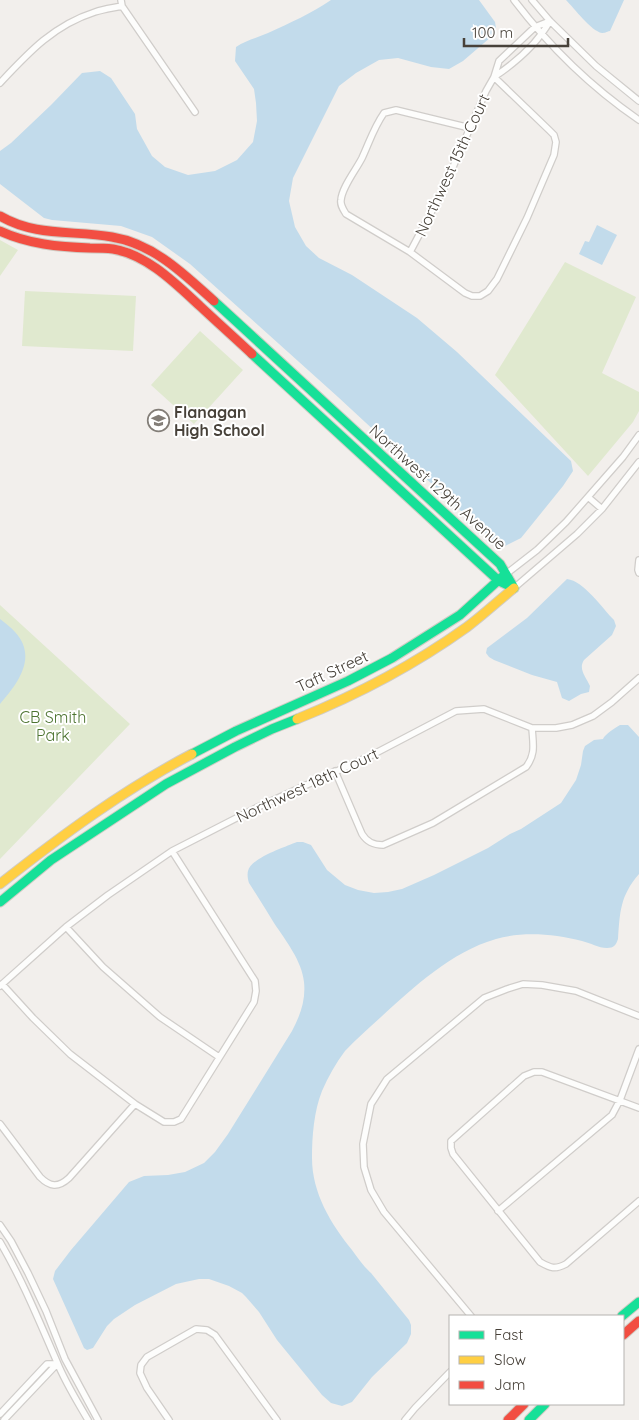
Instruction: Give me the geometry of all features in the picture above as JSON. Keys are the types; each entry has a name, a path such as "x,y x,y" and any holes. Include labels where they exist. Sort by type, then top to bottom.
{"street":[{"path":"514,0 535,27 584,78 639,120"},
{"path":"532,0 550,21 596,66 639,101"},
{"path":"0,83 30,50 50,34 74,20 121,3 195,112"},
{"name":"Northwest 15th Court","path":"410,252 443,190 486,91 494,77 499,61 535,27 550,21"},
{"name":"Northwest 15th Court","path":"494,77 507,69 542,34 550,21"},
{"path":"470,128 396,110 384,113 377,122 340,201 346,214 354,220 410,252 465,293 472,296 480,296 488,290 496,279 528,218 554,155 556,142 554,135 494,77"},
{"name":"Northwest 129th Avenue","path":"0,216 5,220 25,227 114,237 159,254 187,276 500,564 514,588"},
{"name":"Northwest 129th Avenue","path":"0,230 22,240 113,249 152,265 173,281 498,581 514,588"},
{"path":"267,368 269,353"},
{"name":"Taft Street","path":"0,884 95,812 159,772 217,740 324,693 366,672 459,616 506,574 537,550 566,522 623,457 639,435"},
{"name":"Taft Street","path":"0,902 52,860 166,784 242,743 373,685 421,658 468,626 577,534 602,509 639,462"},
{"path":"588,497 602,509"},
{"path":"638,571 639,560"},
{"name":"Northwest 18th Court","path":"1,985 66,927 108,895 172,851 256,808 372,755 456,711 484,709 532,728 556,728 572,725 593,716 639,678"},
{"path":"324,693 329,706"},
{"path":"335,771 365,840 382,845 433,822 526,767 532,760 534,751 532,728"},
{"path":"1,985 70,1054 135,1104 164,1122 174,1122 181,1119 254,1002 256,991 255,980 172,851"},
{"path":"66,927 103,967 160,1017 219,1057"},
{"path":"470,1315 384,1212 371,1190 364,1167 362,1144 371,1104 387,1079 484,998 523,984 576,991 639,1016"},
{"path":"498,1211 612,1115 620,1100 639,1048"},
{"path":"639,1108 542,1072 534,1072 524,1076 451,1141 450,1148 540,1262 552,1268 558,1268 566,1264 639,1201"},
{"path":"0,1124 46,1184 56,1186 64,1183 69,1178 135,1104"},
{"path":"0,1225 28,1273 46,1311 65,1359 98,1420"},
{"path":"0,1242 37,1314 58,1364 88,1420"},
{"path":"623,1315 639,1302"},
{"path":"624,1334 639,1321"},
{"path":"169,1420 147,1388 140,1373 141,1365 147,1357 196,1329 207,1330 215,1335 277,1420"},
{"path":"0,1414 47,1364 58,1364"},
{"path":"4,1420 58,1364"},
{"path":"405,1420 449,1373"},
{"path":"508,1420 523,1405"},
{"path":"529,1420 544,1405"}],"green space":[{"path":"0,240 18,250 0,276"},
{"path":"565,262 636,297 602,373 639,392 639,411 633,422 588,476 495,375"},
{"path":"25,291 136,296 133,351 22,346"},
{"path":"200,331 243,370 194,424 151,385"},
{"name":"CB Smith Park","path":"0,605 130,724 0,859"}],"water":[{"path":"331,0 479,0 495,22 496,28 491,37 463,61 449,69 431,67 398,58 379,60 356,73 339,86 293,178 289,201 295,227 306,246 319,258 352,275 417,318 457,352 571,461 573,471 563,486 521,538 501,548 338,397 190,264 152,237 121,226 44,218 0,184 0,151 51,105 82,73 100,71 111,78 135,114 137,129 152,156 165,167 188,175 215,171 237,160 253,142 257,121 254,89 235,61 236,47 301,18"},
{"path":"566,0 624,0 610,31 602,33 588,24"},
{"path":"597,225 617,235 602,265 579,254 585,241 589,242"},
{"path":"567,579 586,590 614,620 616,626 612,635 582,663 583,673 590,686 589,692 569,701 562,698 557,682 532,675 494,660 486,653 487,648 527,618"},
{"path":"0,619 22,641 25,660 19,679 0,704"},
{"path":"620,725 628,725 639,737 639,874 628,890 622,905 618,939 613,947 604,948 561,937 528,934 496,939 464,952 420,983 345,1051 332,1070 319,1099 314,1124 312,1158 315,1183 319,1196 330,1219 344,1240 409,1320 411,1334 407,1343 372,1377 352,1402 342,1406 331,1403 322,1395 277,1340 259,1312 242,1293 209,1279 199,1279 176,1284 135,1305 107,1326 93,1348 87,1350 84,1348 53,1279 55,1271 129,1182 144,1176 185,1172 204,1163 215,1152 292,1031 300,1014 304,989 303,974 293,951 249,883 248,873 250,866 262,857 297,842 303,842 311,845 327,870 345,885 374,893 402,889 488,848 561,803 576,780 585,746 594,740 603,739"}],"traffic: fast":[{"path":"214,301 500,564 514,588"},
{"path":"252,354 499,581 514,588"},
{"path":"192,754 236,731 348,681 392,658 460,615 502,577"},
{"path":"0,902 51,860 166,784 235,747 297,719"},
{"path":"623,1315 639,1302"},
{"path":"529,1420 544,1405"}],"traffic: slow":[{"path":"297,719 341,700 427,654 479,618 514,588"},
{"path":"0,884 93,814 141,783 192,754"}],"traffic: jam":[{"path":"0,216 14,223 41,230 112,237 141,246 168,261 214,301"},
{"path":"0,231 44,244 113,249 138,257 171,280 252,354"},
{"path":"624,1334 639,1321"},
{"path":"508,1420 523,1405"}],"place":[{"name":"Flanagan High School","path":"158,421"}]}
